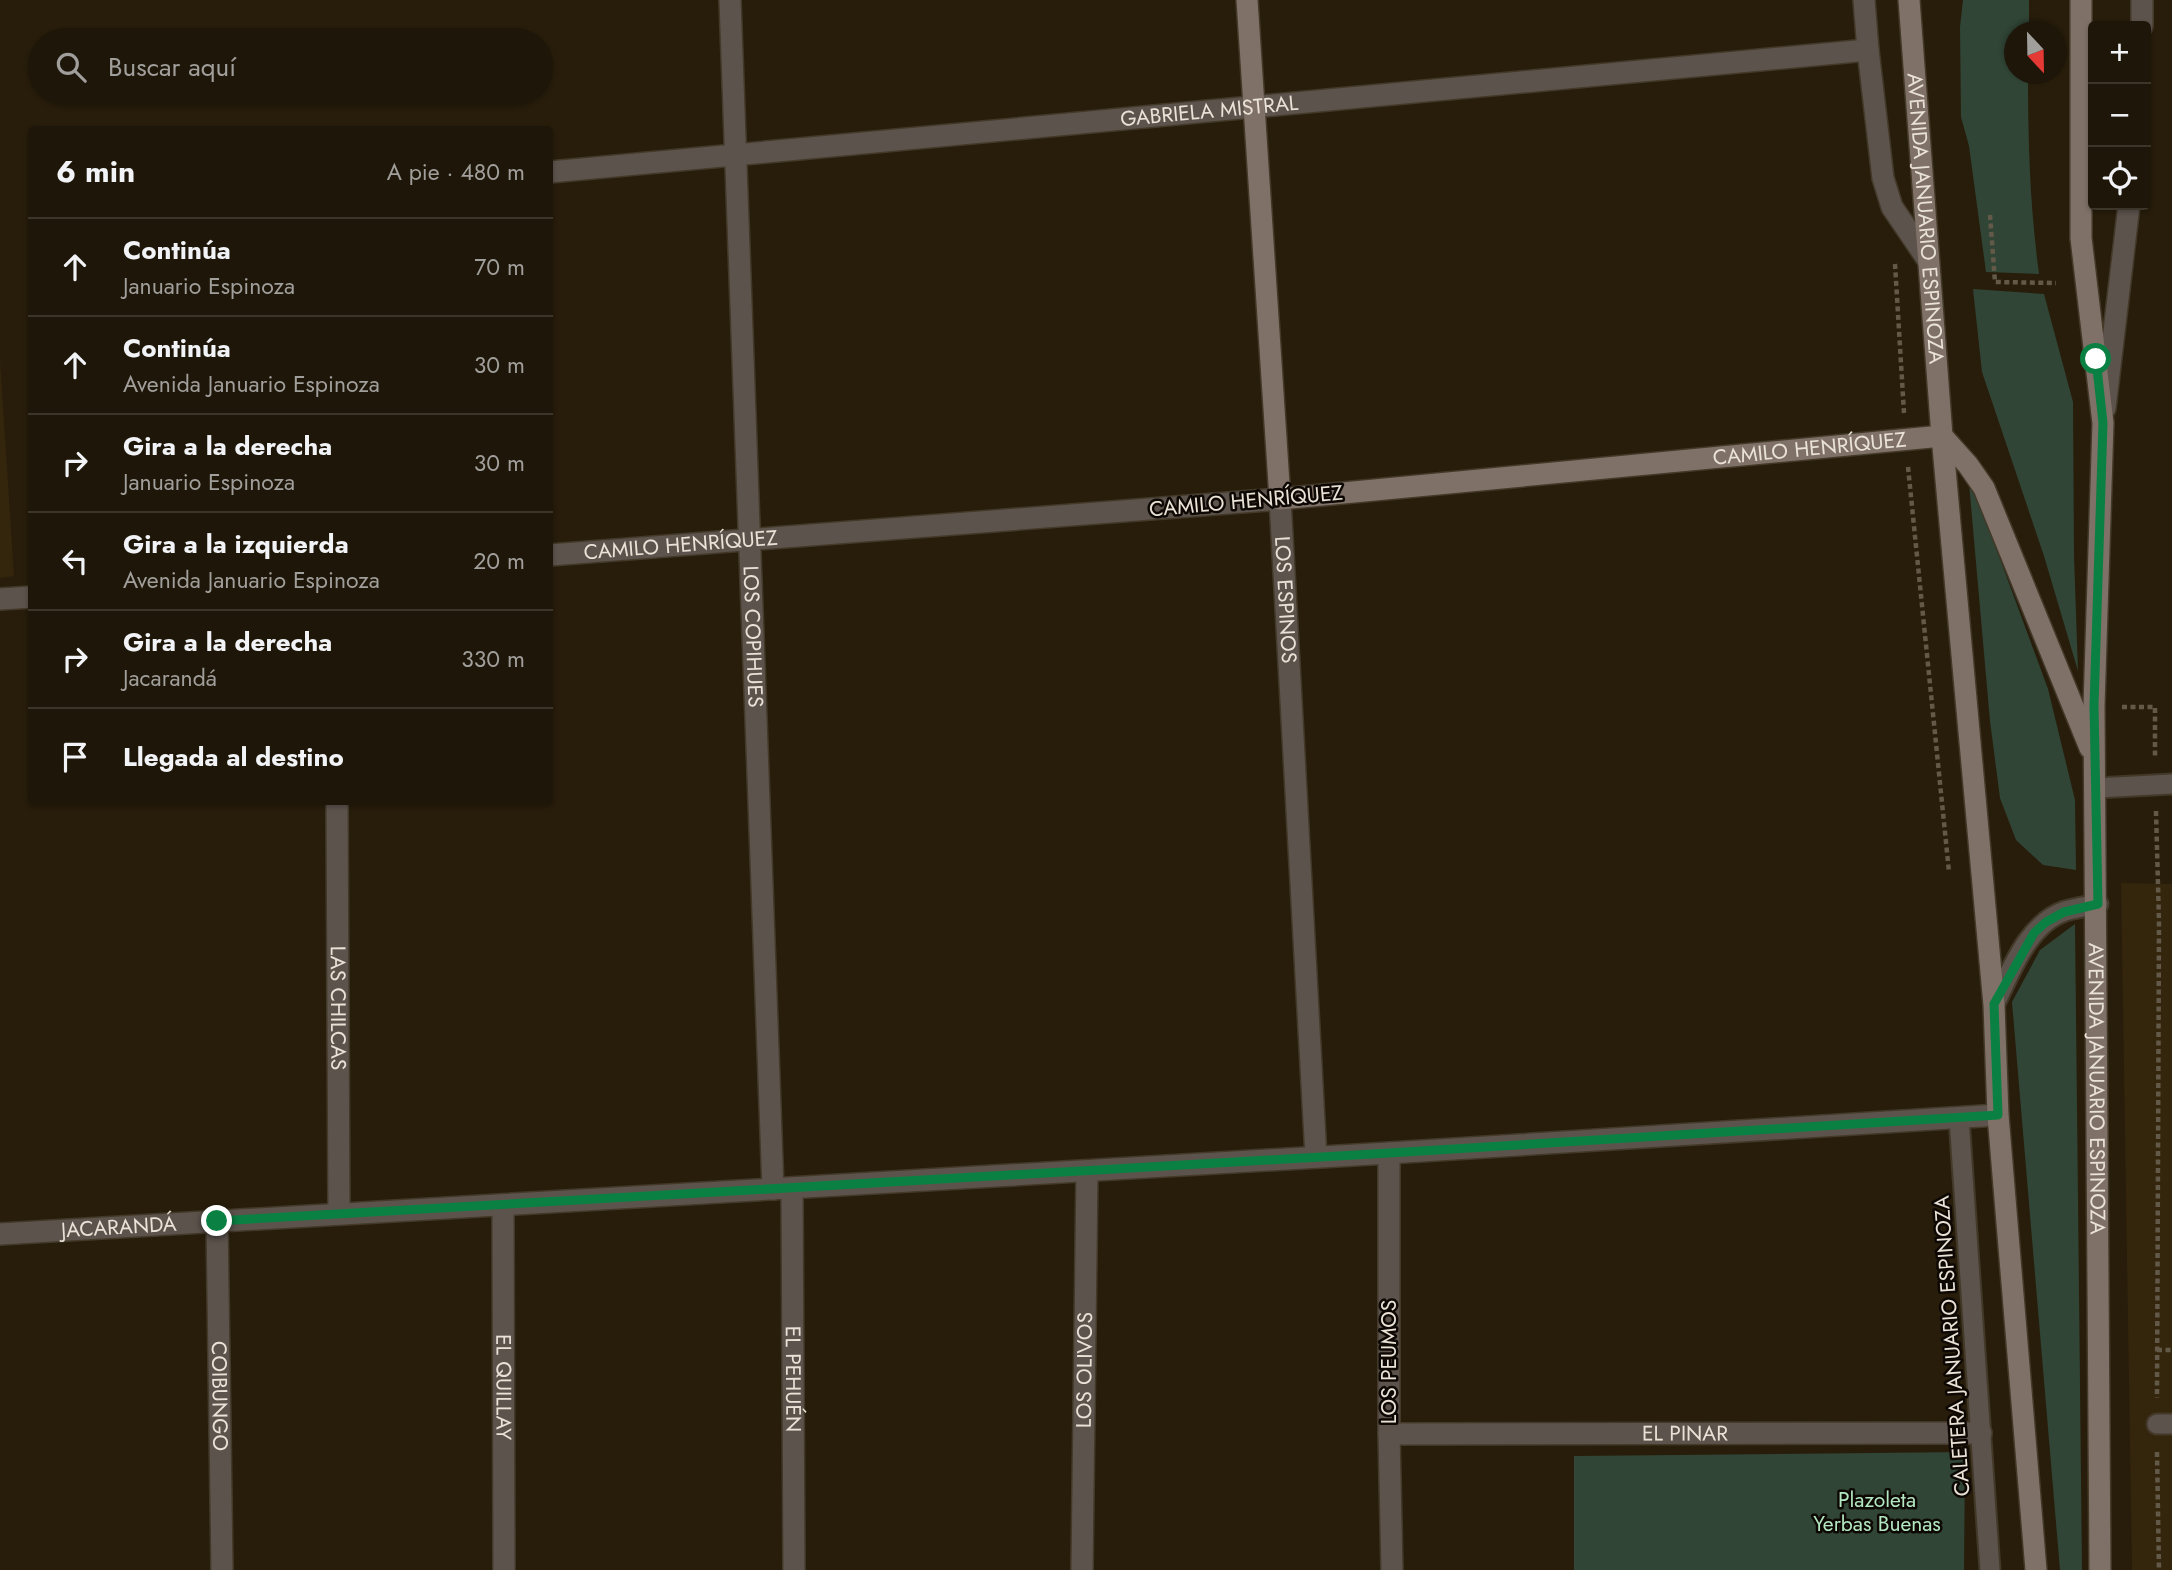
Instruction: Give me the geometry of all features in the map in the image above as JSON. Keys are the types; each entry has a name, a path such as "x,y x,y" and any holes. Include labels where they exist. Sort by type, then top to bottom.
{"main road":[{"name":"LOS ESPINOS","path":"1247,0 1280,499"},
{"name":"AVENIDA JANUARIO ESPINOZA","path":"1909,0 1942,436 1994,1004 1998,1115 2036,1570"},
{"path":"2081,0 2081,238 2103,423 2094,706 2095,760"},
{"name":"AVENIDA JANUARIO ESPINOZA","path":"1942,436 1984,488 2095,760 2101,1570"},
{"name":"CAMILO HENRÍQUEZ","path":"1280,499 1942,436"}],"street":[{"name":"LOS COPIHUES","path":"730,0 749,539 782,1189"},
{"path":"1864,0 1882,178 1892,207 1928,260"},
{"path":"2142,0 2142,21"},
{"name":"GABRIELA MISTRAL","path":"553,172 1868,50"},
{"path":"2103,423 2128,210"},
{"name":"CAMILO HENRÍQUEZ","path":"553,555 1280,499"},
{"name":"LOS ESPINOS","path":"1280,499 1316,1157"},
{"path":"0,599 28,597"},
{"name":"LAS CHILCAS","path":"337,805 339,1214"},
{"name":"JACARANDÁ","path":"0,1234 1998,1115"},
{"name":"LOS PEUMOS","path":"1389,1153 1392,1570"},
{"name":"LOS OLIVOS","path":"1082,1570 1087,1171"},
{"name":"EL PEHUÉN","path":"782,1189 794,1570"},
{"name":"EL QUILLAY","path":"503,1205 504,1570"},
{"name":"COIBUNGO","path":"217,1221 222,1570"},
{"name":"EL PINAR","path":"1389,1434 1981,1433"}],"lane":[{"path":"2096,788 2163,784"},
{"path":"1994,1004 2034,933 2046,922 2064,912 2098,904"},
{"name":"CALETERA JANUARIO ESPINOZA","path":"1959,1118 1990,1570"}],"path":[{"path":"1892,207 1905,440 1950,879"},
{"path":"1990,215 1995,282 2056,283"},
{"path":"2094,706 2155,708 2163,784 2159,922 2157,1350 2164,1424 2160,1570"},
{"path":"2157,1350 2172,1350"}],"shaded area":[{"path":"0,360 14,576 0,578"},
{"path":"2121,883 2172,884 2172,1570 2132,1570"}],"green space":[{"path":"1963,0 2029,0 2029,21 2004,21 2004,84 2028,84 2030,174 2039,274 1986,272 1969,146 1961,117 1960,27"},
{"path":"1973,289 2044,294 2073,402 2078,671 2044,556 1982,372"},
{"path":"1968,472 2048,689 2075,800 2076,870 2043,865 2016,840 2000,798 1990,721"},
{"path":"2075,924 2082,1570 2060,1570 2012,1002 2040,950"},
{"name":"Plazoleta Yerbas Buenas","path":"1965,1452 1964,1570 1574,1570 1574,1456"}],"route":[{"path":"217,1221 1998,1115 1994,1004 2034,933 2046,922 2064,912 2098,904 2094,706 2103,423 2096,359"}]}
